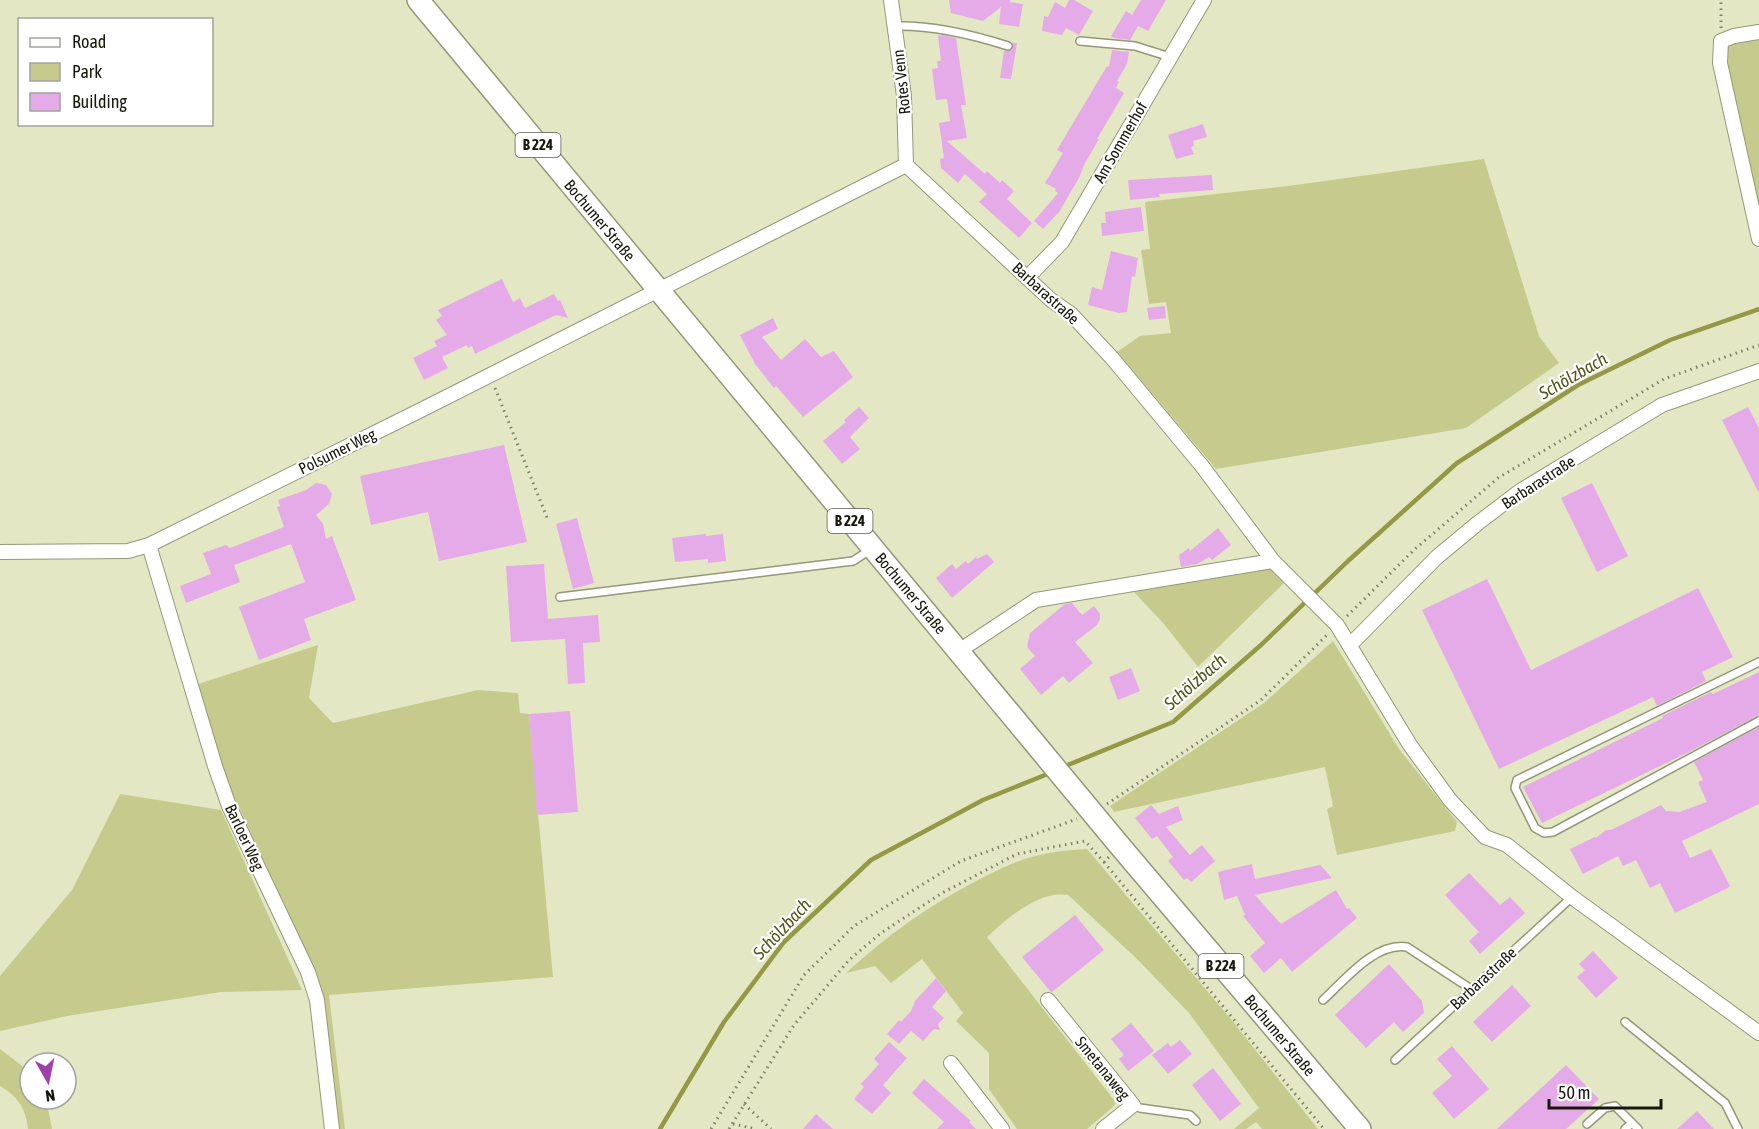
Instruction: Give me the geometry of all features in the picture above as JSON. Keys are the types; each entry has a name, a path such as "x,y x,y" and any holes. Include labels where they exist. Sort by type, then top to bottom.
{"main road":[{"name":"Bochumer Straße","path":"418,0 959,651 1043,751 1094,807 1120,846 1360,1129"}],"street":[{"name":"Rotes Venn","path":"891,0 904,96 906,165"},
{"name":"Am Sommerhof","path":"1027,278 1062,242 1170,57 1199,2"},
{"path":"1759,32 1734,36 1721,41 1720,63 1759,239"},
{"path":"659,290 906,165"},
{"name":"Barbarastraße","path":"906,165 1027,278 1071,314 1112,358 1202,466 1274,561 1337,626 1410,746 1450,800 1485,837 1507,845 1572,897 1759,1033"},
{"name":"Polsumer Weg","path":"0,552 128,551 149,545 659,290"},
{"name":"Barbarastraße","path":"1350,645 1437,557 1520,491 1662,405 1759,371"},
{"name":"Barloer Weg","path":"149,545 214,766 229,806 308,972 317,1000 332,1129"},
{"path":"959,651 1036,600 1274,561"},
{"name":"Smetanaweg","path":"1048,1000 1133,1105 1102,1129"},
{"path":"951,1063 1002,1129"}],"lane":[{"path":"894,26 949,30 1008,46"},
{"path":"1080,41 1135,46 1170,57"},
{"path":"560,597 853,561 873,548"},
{"path":"1759,662 1517,780 1515,788 1535,828 1544,833 1553,832 1759,721"},
{"name":"Barbarastraße","path":"1395,1060 1572,897"},
{"path":"1323,1000 1375,954 1396,945 1407,947 1471,989"},
{"path":"1625,1022 1725,1103 1738,1129"},
{"path":"1133,1105 1140,1108 1190,1114 1196,1121"},
{"path":"1587,1124 1605,1108 1615,1106 1638,1129"},
{"path":"1625,1129 1632,1123"}],"path":[{"path":"1721,0 1721,41"},
{"path":"489,376 548,520"},
{"path":"711,1129 804,975 854,926 961,861 1094,807 1261,700 1337,626"},
{"path":"729,1129 794,1025 849,960 881,933 942,893 1017,854 1085,841 1324,1129"},
{"path":"1104,862 1120,846"},
{"path":"744,1104 771,1129"},
{"path":"732,1124 756,1129"}],"green space":[{"path":"1759,36 1759,214 1727,59 1727,48 1736,40"},
{"path":"1484,159 1539,336 1559,363 1466,428 1216,469 1117,352 1140,336 1171,333 1166,302 1149,304 1141,250 1150,249 1145,202 1288,186"},
{"path":"1270,567 1285,582 1198,667 1164,624 1132,590"},
{"path":"1333,641 1399,749 1457,822 1455,831 1337,855 1327,809 1333,806 1325,767 1114,812 1110,806 1264,703"},
{"path":"318,645 309,698 333,723 478,690 518,693 520,713 529,714 553,977 329,995 345,1129 338,1129 314,971 222,770 198,684"},
{"path":"120,794 221,810 302,990 221,992 67,1016 0,1031 0,976 72,890"},
{"path":"1087,849 1230,1018 1318,1129 1262,1129 1256,1122 1246,1129 1234,1129 1259,1108 1189,1013 1136,958 1068,895 1046,897 1035,901 1014,914 987,937 1114,1100 1113,1107 1087,1129 1017,1129 989,1089 989,1053 956,1021 963,1013 922,959 891,983 875,966 846,973 909,922 978,880 1028,858"},
{"path":"0,1049 18,1063 18,1102 0,1086"},
{"path":"23,1111 48,1111 52,1129 28,1129"}],"building":[{"path":"949,0 1011,0 1009,2 1023,4 1019,27 999,24 1001,7 983,21 951,13"},
{"path":"1069,0 1074,0 1093,11 1079,35 1066,28 1062,35 1042,31 1044,16 1048,17 1055,2 1065,8"},
{"path":"1141,0 1166,0 1148,31 1138,26 1130,40 1111,36 1126,11 1132,15"},
{"path":"938,36 956,38 966,105 961,105 967,138 947,141 985,174 987,171 1000,183 1002,180 1014,191 1007,199 1032,223 1019,238 979,202 987,194 965,174 958,183 941,168 940,159 944,158 939,123 950,121 947,99 936,100 932,69 938,68 937,61 941,61"},
{"path":"1012,43 1017,43 1011,79 1000,78 1004,51 1012,50"},
{"path":"1112,50 1129,52 1127,64 1117,81 1119,82 1116,88 1124,93 1059,212 1043,229 1034,221 1058,193 1056,189 1045,183 1063,153 1057,150 1107,66 1109,67"},
{"path":"1203,124 1207,137 1193,141 1194,146 1191,147 1194,154 1176,159 1168,135"},
{"path":"1212,175 1213,190 1159,194 1160,197 1130,200 1128,180"},
{"path":"1141,207 1144,231 1102,236 1101,223 1106,223 1105,212"},
{"path":"1111,251 1138,258 1135,277 1132,276 1127,312 1119,313 1088,305 1092,287 1102,290"},
{"path":"502,279 513,302 520,298 525,308 554,294 558,301 560,300 568,318 556,315 475,354 472,346 468,348 467,345 442,357 448,368 424,380 413,358 437,346 434,341 447,335 436,320 442,316 438,310"},
{"path":"1165,306 1166,318 1149,320 1147,308"},
{"path":"773,318 778,329 762,337 781,360 805,339 821,357 834,351 853,377 803,417 776,386 774,388 755,364 740,335"},
{"path":"859,407 869,418 850,437 860,449 842,464 823,441 846,422 844,420"},
{"path":"1748,407 1759,428 1759,493 1722,420"},
{"path":"504,445 527,542 439,561 428,512 371,525 360,476"},
{"path":"316,483 326,485 332,494 329,504 316,515 323,524 326,539 332,536 356,600 304,619 311,640 259,660 239,607 305,582 291,544 234,565 240,582 186,603 180,586 211,574 203,553 226,545 230,548 284,527 277,507 280,506 278,500 306,490"},
{"path":"1592,483 1628,556 1597,572 1561,498"},
{"path":"577,518 594,583 573,589 556,524"},
{"path":"1218,528 1231,545 1212,560 1209,557 1197,564 1181,567 1179,555 1189,548 1190,551"},
{"path":"706,534 706,536 723,534 726,561 708,563 708,559 675,562 672,538"},
{"path":"987,554 994,562 952,598 936,578 952,564 956,569 966,561 968,564 976,557 977,559"},
{"path":"544,564 548,619 598,615 600,642 583,643 585,683 568,684 565,639 511,642 506,566"},
{"path":"1487,579 1531,670 1698,588 1733,657 1702,672 1706,681 1657,706 1653,697 1499,769 1422,610"},
{"path":"1072,603 1082,615 1094,606 1100,614 1097,625 1075,642 1093,663 1069,683 1063,676 1041,695 1020,669 1035,656 1027,647 1030,633 1065,604"},
{"path":"1131,668 1140,691 1118,700 1109,677"},
{"path":"1759,672 1759,715 1689,752 1542,823 1523,787 1711,692 1713,694"},
{"path":"570,711 578,812 537,815 529,714"},
{"path":"1759,727 1759,804 1682,841 1690,858 1711,849 1730,886 1728,888 1675,913 1660,883 1650,888 1636,860 1623,866 1618,856 1583,874 1570,849 1661,805 1666,811 1679,812 1707,802 1698,782 1703,780 1694,762"},
{"path":"1151,805 1159,814 1178,806 1183,820 1166,827 1190,855 1202,845 1215,861 1191,882 1187,878 1184,880 1168,861 1173,857 1157,836 1152,839 1135,818"},
{"path":"1252,864 1255,879 1320,865 1332,878 1255,895 1281,924 1336,890 1347,909 1349,908 1357,918 1292,972 1281,958 1264,973 1250,956 1265,943 1243,916 1245,915 1237,896 1224,900 1218,872"},
{"path":"1469,873 1500,905 1510,897 1525,913 1480,954 1469,941 1479,932 1445,895"},
{"path":"1075,915 1104,950 1052,992 1022,957"},
{"path":"1593,951 1618,978 1596,998 1577,977 1585,970 1579,964"},
{"path":"1389,964 1422,1001 1424,1013 1403,1032 1394,1022 1366,1048 1335,1015"},
{"path":"936,978 946,991 932,1007 944,1018 938,1024 940,1030 934,1029 923,1041 911,1031 899,1044 887,1034 899,1020 901,1022 911,1011 915,1001"},
{"path":"1512,985 1531,1006 1492,1042 1473,1022"},
{"path":"1131,1023 1154,1051 1128,1071 1119,1059 1124,1055 1111,1039"},
{"path":"1180,1040 1192,1054 1168,1074 1152,1055 1168,1043 1171,1047"},
{"path":"889,1042 907,1058 883,1085 891,1093 872,1114 854,1099 864,1087 861,1084 879,1064 874,1059"},
{"path":"1452,1046 1489,1089 1454,1119 1432,1093 1452,1076 1437,1059"},
{"path":"1566,1065 1599,1099 1566,1129 1497,1129"},
{"path":"1213,1068 1241,1104 1220,1121 1192,1085"},
{"path":"924,1079 971,1121 969,1122 976,1129 937,1129 944,1122 912,1093"},
{"path":"1697,1111 1714,1129 1677,1129"},
{"path":"816,1114 833,1129 803,1129"}],"waterway":[{"name":"Schölzbach","path":"1063,767 1173,722 1261,645 1348,561 1457,463 1578,385 1670,340 1759,309"},
{"name":"Schölzbach","path":"660,1129 724,1022 784,942 871,860 983,800 1050,773"}]}
